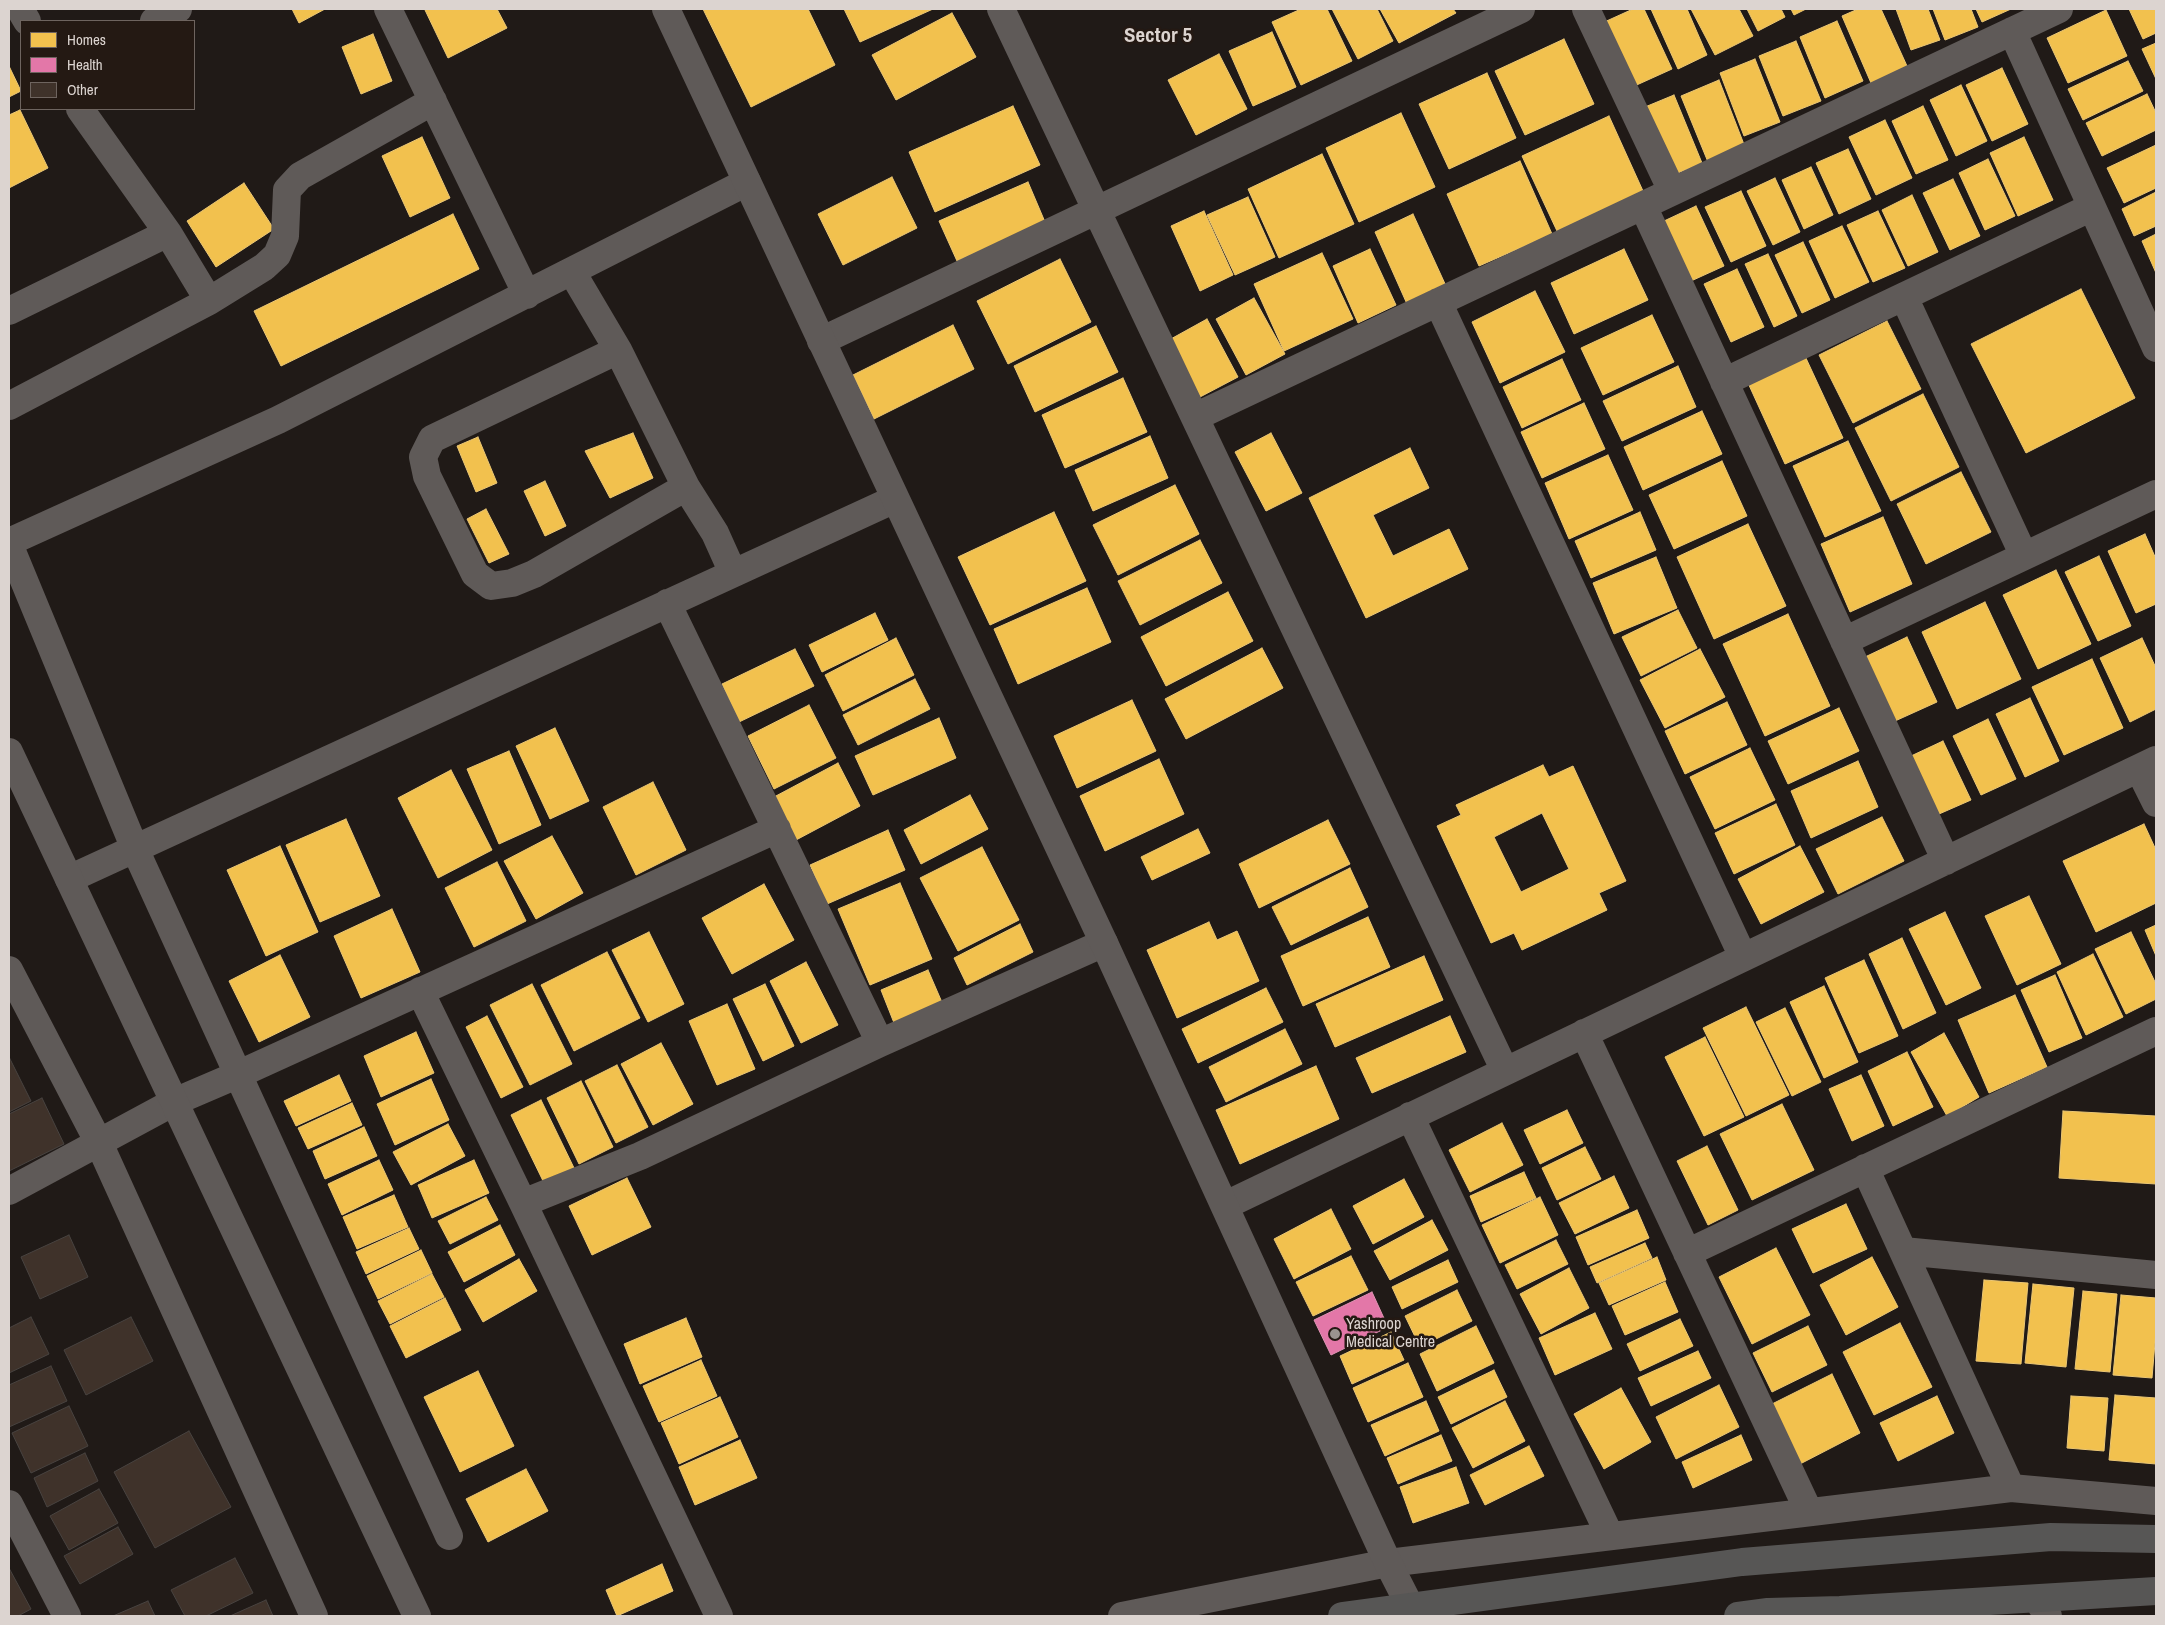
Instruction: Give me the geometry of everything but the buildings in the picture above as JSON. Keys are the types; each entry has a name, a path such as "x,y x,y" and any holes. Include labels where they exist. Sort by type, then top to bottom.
{"main road":[{"path":"1342,1616 1413,1612 1742,1562 2051,1537 2156,1539"},
{"path":"1738,1616 1768,1612 1843,1613 2042,1607 2156,1591"}],"street":[{"path":"20,9 26,20"},
{"path":"156,20 178,9"},
{"path":"388,9 527,295"},
{"path":"666,9 1104,943 1226,1205 1388,1563 1413,1612"},
{"path":"1001,9 1505,1071"},
{"path":"821,340 1521,9"},
{"path":"1586,9 1672,191"},
{"path":"1195,417 2059,9"},
{"path":"2012,31 2156,348"},
{"path":"9,406 209,301 264,267 277,255 285,236 287,190 300,176 433,101"},
{"path":"81,110 168,232 209,301"},
{"path":"449,1536 135,849 9,543 278,420 747,182"},
{"path":"1643,206 1946,861"},
{"path":"1724,382 2092,207"},
{"path":"9,311 168,232"},
{"path":"572,272 618,350 686,487 715,533 733,574"},
{"path":"1904,297 2024,556"},
{"path":"1438,302 1743,957"},
{"path":"618,350 432,439 423,457 427,476 475,574 491,586 512,583 534,574 686,487"},
{"path":"1844,641 2156,494"},
{"path":"70,879 895,499"},
{"path":"667,603 880,1043"},
{"path":"11,763 70,879 417,1616"},
{"path":"1226,1205 2148,764 2156,803"},
{"path":"9,1191 174,1102 777,829"},
{"path":"523,1203 640,1156 880,1043 1104,943"},
{"path":"9,970 99,1143 314,1616"},
{"path":"420,991 719,1616"},
{"path":"1687,1253 2156,1031"},
{"path":"1584,1033 1809,1512"},
{"path":"1410,1116 1610,1536"},
{"path":"1865,1168 2011,1488"},
{"path":"1903,1251 2156,1275"},
{"path":"1122,1616 1388,1563 2011,1488 2156,1502"},
{"path":"9,1504 66,1616"}],"place":[{"name":"Yashroop Medical Centre","path":"1335,1334"}],"district":[{"name":"Sector 5","path":"1158,36"}]}
